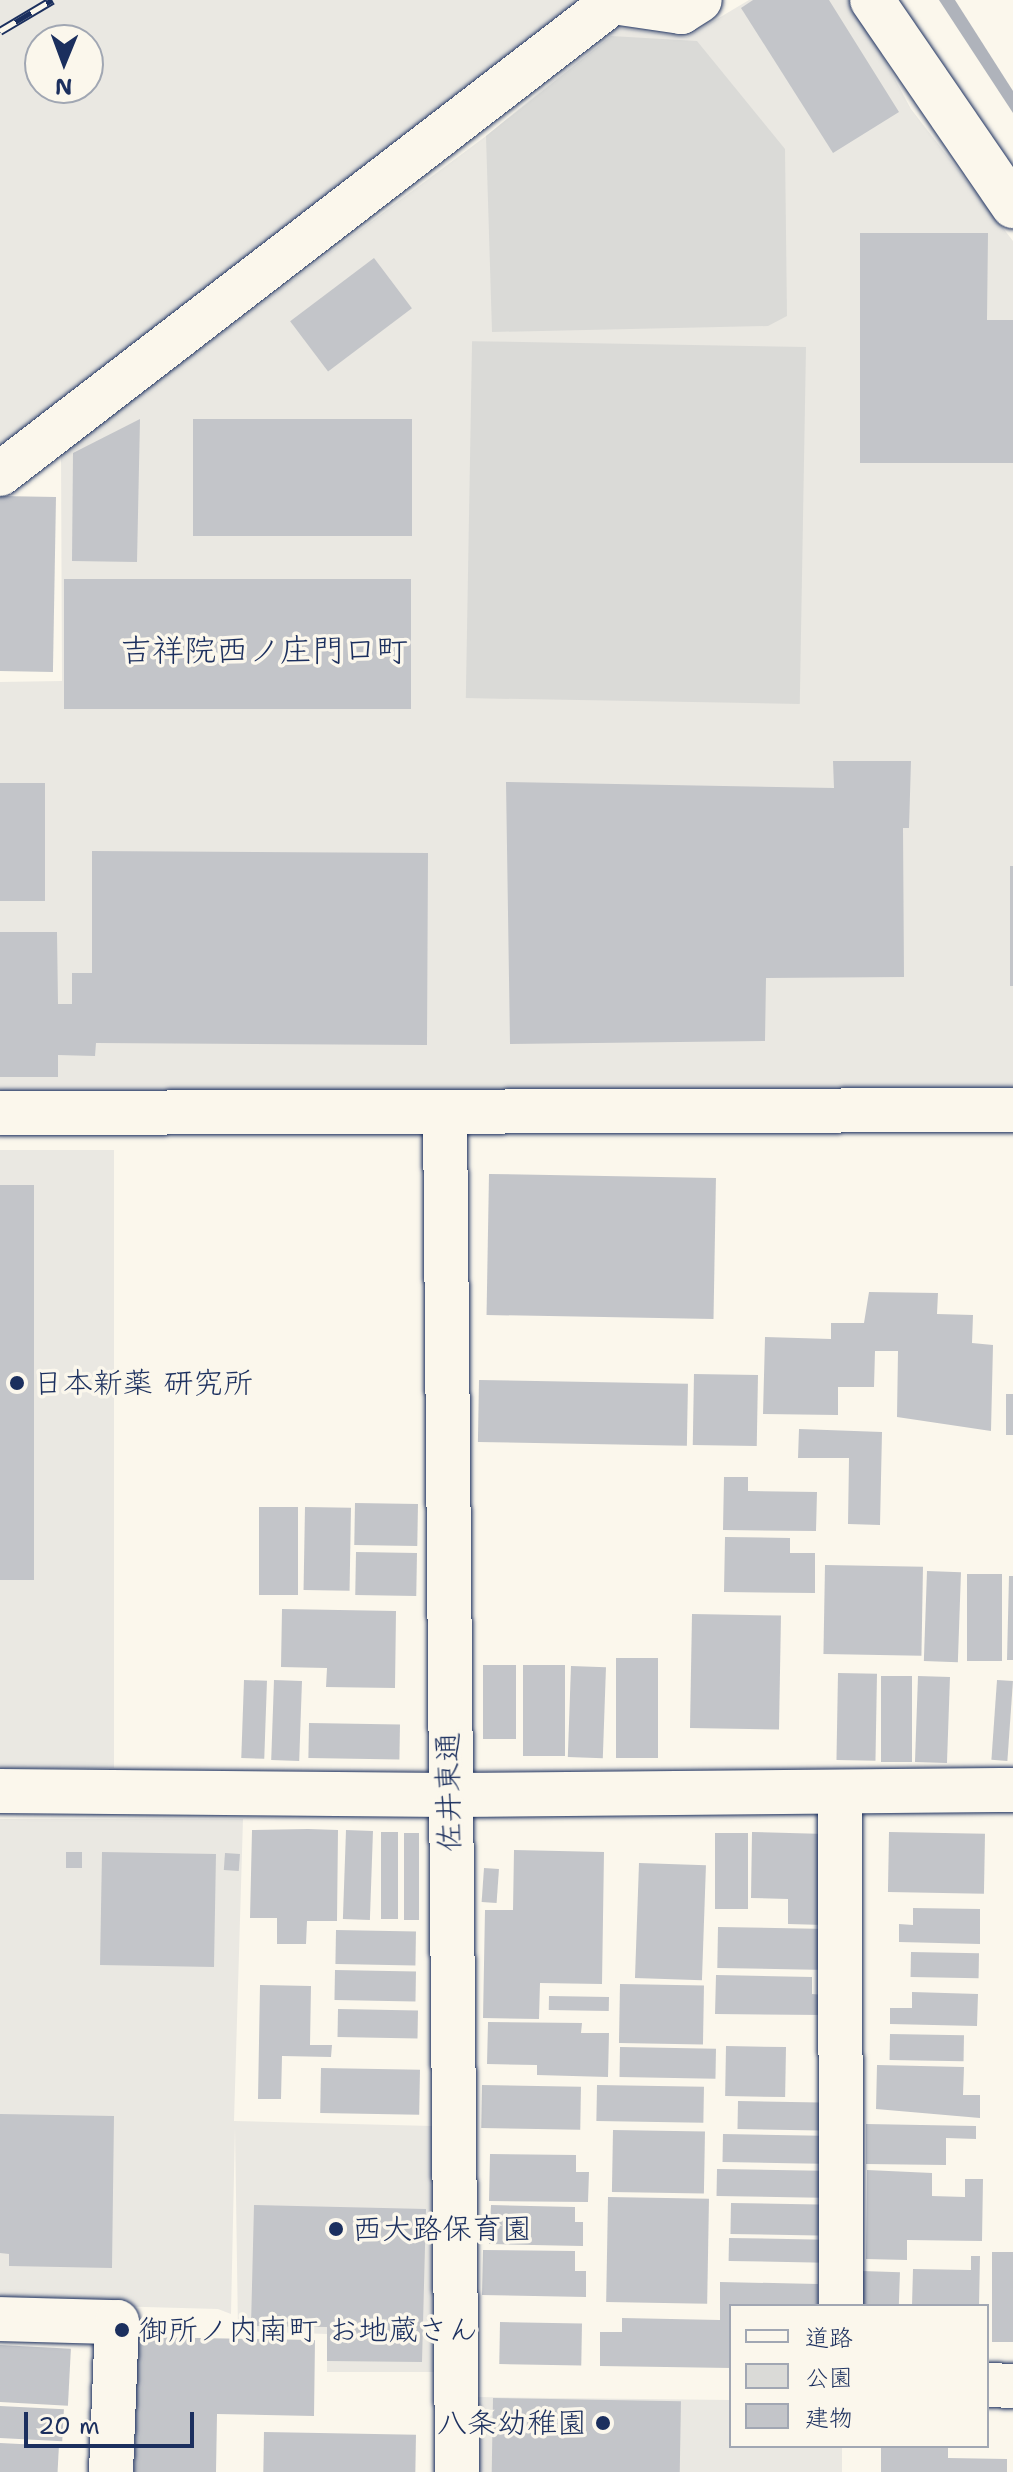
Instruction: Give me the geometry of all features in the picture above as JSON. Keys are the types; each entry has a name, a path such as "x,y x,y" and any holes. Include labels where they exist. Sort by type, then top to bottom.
{"street":[{"path":"0,474 613,2 681,12 700,0"},
{"path":"872,0 1013,206"},
{"path":"0,1113 1013,1110"},
{"name":"佐井東通","path":"445,1112 448,1795 457,2472"},
{"path":"0,1791 448,1795 1013,1790"},
{"path":"840,1792 841,2304"},
{"path":"0,2319 117,2322 111,2472"},
{"path":"989,2385 1013,2386"}],"shaded area":[{"path":"0,0 580,0 0,453"},
{"path":"749,0 852,0 911,109 1013,241 1013,1092 0,1097 0,682 62,681 61,453 486,136 617,28 687,37"},
{"path":"939,0 955,0 1013,91 1013,113"},
{"path":"0,1150 114,1150 114,1768 0,1768"},
{"path":"0,1819 243,1819 234,2121 432,2126 437,2372 327,2372 327,2334 238,2331 235,2128 231,2314 218,2309 0,2303"},
{"name":"八条幼稚園","path":"476,2397 729,2400 729,2448 842,2448 842,2472 475,2472"}],"green space":[{"path":"611,36 697,41 785,149 787,316 768,326 492,332 486,136"},
{"path":"472,341 806,347 800,704 466,698"}],"building":[{"path":"753,0 829,0 899,112 833,153 741,8"},
{"path":"860,233 988,233 987,320 1013,320 1013,463 860,463"},
{"path":"374,258 412,308 328,372 290,321"},
{"path":"140,419 137,562 72,561 73,453"},
{"path":"193,419 412,419 412,536 193,536"},
{"path":"0,496 56,497 53,672 0,671"},
{"path":"64,579 411,579 411,709 64,709"},
{"path":"833,761 911,761 909,828 903,828 904,977 766,978 765,1041 510,1044 506,782 834,788"},
{"path":"0,783 45,783 45,901 0,901"},
{"path":"92,851 428,853 427,1045 96,1043 95,1056 58,1055 58,1077 0,1077 0,932 57,932 58,1004 72,1004 72,973 92,973"},
{"path":"1010,866 1013,866 1013,986 1010,986"},
{"path":"489,1174 716,1178 714,1319 487,1315"},
{"name":"日本新薬 研究所","path":"0,1185 34,1185 34,1580 0,1580"},
{"path":"869,1292 938,1293 937,1314 973,1315 972,1343 993,1345 991,1431 897,1417 898,1351 875,1351 874,1387 838,1387 838,1415 763,1414 765,1337 831,1339 831,1323 864,1323"},
{"path":"694,1374 758,1375 757,1446 693,1445"},
{"path":"479,1380 688,1384 687,1446 478,1442"},
{"path":"1006,1394 1013,1394 1013,1435 1006,1435"},
{"path":"799,1429 882,1432 880,1525 848,1524 849,1458 798,1458"},
{"path":"724,1477 748,1477 748,1491 817,1492 816,1531 723,1530"},
{"path":"355,1503 418,1504 417,1546 354,1545"},
{"path":"259,1507 298,1507 298,1595 259,1595"},
{"path":"305,1507 351,1508 350,1591 304,1590"},
{"path":"725,1537 790,1538 790,1553 815,1553 815,1593 724,1592"},
{"path":"356,1552 417,1553 416,1596 355,1595"},
{"path":"825,1565 923,1567 921,1656 823,1654"},
{"path":"927,1571 961,1572 958,1662 924,1661"},
{"path":"967,1574 1002,1574 1002,1661 967,1661"},
{"path":"1009,1576 1013,1576 1013,1660 1007,1660"},
{"path":"282,1609 396,1611 395,1688 326,1687 327,1668 281,1667"},
{"path":"692,1614 781,1616 779,1730 690,1728"},
{"path":"616,1658 658,1658 658,1758 616,1758"},
{"path":"483,1665 516,1665 516,1739 483,1739"},
{"path":"523,1665 565,1665 565,1756 523,1756"},
{"path":"571,1666 606,1667 603,1758 568,1757"},
{"path":"838,1673 877,1674 875,1761 836,1760"},
{"path":"881,1676 912,1676 912,1762 881,1762"},
{"path":"918,1676 950,1677 947,1763 915,1762"},
{"path":"244,1680 267,1681 264,1759 241,1758"},
{"path":"274,1680 302,1681 299,1761 271,1760"},
{"path":"997,1680 1013,1681 1007,1761 991,1760"},
{"path":"309,1723 400,1725 399,1760 308,1758"},
{"path":"252,1830 338,1830 337,1921 307,1921 306,1944 277,1944 277,1918 250,1918"},
{"path":"346,1830 373,1831 370,1920 343,1919"},
{"path":"381,1832 398,1832 398,1919 381,1919"},
{"path":"752,1832 826,1834 824,1925 788,1924 788,1899 751,1898"},
{"path":"889,1832 985,1834 984,1894 888,1892"},
{"path":"404,1833 419,1833 419,1920 404,1920"},
{"path":"715,1833 748,1833 748,1909 715,1909"},
{"path":"514,1850 604,1852 602,1984 540,1983 539,2019 483,2018 485,1910 513,1910"},
{"path":"66,1852 82,1852 82,1868 66,1868"},
{"path":"102,1852 216,1854 214,1967 100,1965"},
{"path":"225,1853 240,1854 239,1871 224,1870"},
{"path":"639,1863 706,1865 702,1980 635,1978"},
{"path":"484,1868 499,1869 497,1903 482,1902"},
{"path":"913,1908 980,1909 980,1944 899,1942 899,1924 913,1925"},
{"path":"718,1927 829,1929 828,1970 717,1968"},
{"path":"336,1930 416,1931 415,1965 335,1964"},
{"path":"911,1952 979,1953 979,1978 911,1977"},
{"path":"335,1970 416,1971 415,2001 334,2000"},
{"path":"716,1975 812,1977 812,1994 825,1995 824,2015 715,2014"},
{"path":"620,1984 704,1985 703,2044 619,2043"},
{"path":"260,1985 311,1986 310,2045 332,2045 331,2057 282,2056 281,2099 258,2099"},
{"path":"912,1992 978,1994 977,2026 890,2024 890,2008 912,2008"},
{"path":"549,1996 609,1997 609,2011 549,2010"},
{"path":"338,2009 418,2010 417,2038 338,2037"},
{"path":"488,2022 582,2023 581,2033 609,2033 608,2077 537,2075 537,2065 487,2064"},
{"path":"890,2034 964,2035 964,2061 890,2060"},
{"path":"726,2046 786,2047 785,2097 725,2096"},
{"path":"620,2047 716,2049 715,2079 619,2077"},
{"path":"877,2065 964,2067 963,2095 980,2095 980,2118 876,2109"},
{"path":"321,2068 420,2070 419,2115 320,2113"},
{"path":"482,2085 581,2087 580,2130 481,2128"},
{"path":"597,2085 704,2087 703,2123 596,2121"},
{"path":"738,2101 820,2102 819,2130 738,2129"},
{"path":"0,2114 114,2116 112,2268 9,2266 9,2254 0,2253"},
{"path":"866,2124 976,2126 976,2139 946,2138 946,2165 866,2164"},
{"path":"613,2130 705,2132 704,2194 612,2192"},
{"path":"723,2134 821,2136 820,2164 723,2162"},
{"path":"490,2154 576,2155 576,2172 589,2172 588,2202 489,2201"},
{"path":"717,2169 821,2171 821,2198 717,2196"},
{"path":"867,2170 932,2173 932,2196 965,2197 965,2179 983,2179 982,2241 907,2240 907,2260 866,2259"},
{"path":"608,2197 709,2199 707,2304 606,2302"},
{"path":"731,2203 819,2205 818,2236 730,2234"},
{"path":"254,2205 426,2209 422,2362 327,2361 327,2327 251,2326"},
{"path":"491,2205 575,2207 575,2222 583,2222 583,2246 489,2244"},
{"path":"729,2238 826,2240 826,2263 729,2261"},
{"path":"483,2250 575,2251 575,2271 586,2271 586,2297 482,2295"},
{"path":"992,2252 1013,2252 1013,2342 992,2342"},
{"path":"971,2256 980,2256 979,2304 912,2304 913,2269 971,2270"},
{"path":"862,2271 900,2272 899,2304 861,2304"},
{"path":"720,2282 818,2284 818,2304 729,2304 729,2368 600,2366 600,2332 622,2332 622,2318 720,2320"},
{"path":"500,2322 582,2323 581,2365 499,2364"},
{"path":"137,2337 315,2340 314,2416 217,2414 216,2472 134,2472"},
{"path":"0,2345 71,2349 68,2406 0,2402"},
{"name":"八条幼稚園","path":"493,2398 681,2401 680,2472 492,2472"},
{"path":"0,2406 64,2409 62,2441 0,2438"},
{"path":"264,2432 416,2435 415,2472 263,2472"},
{"path":"0,2443 59,2446 58,2472 0,2472"},
{"path":"881,2448 948,2448 948,2458 1007,2459 1007,2472 881,2472"}],"railway":[{"path":"0,31 52,0"}],"place":[{"name":"日本新薬 研究所","path":"17,1383"},
{"name":"西大路保育園","path":"336,2229"},
{"name":"御所ノ内南町 お地蔵さん","path":"122,2330"},
{"name":"八条幼稚園","path":"603,2423"}],"district":[{"name":"吉祥院西ノ庄門口町","path":"264,650"}]}
